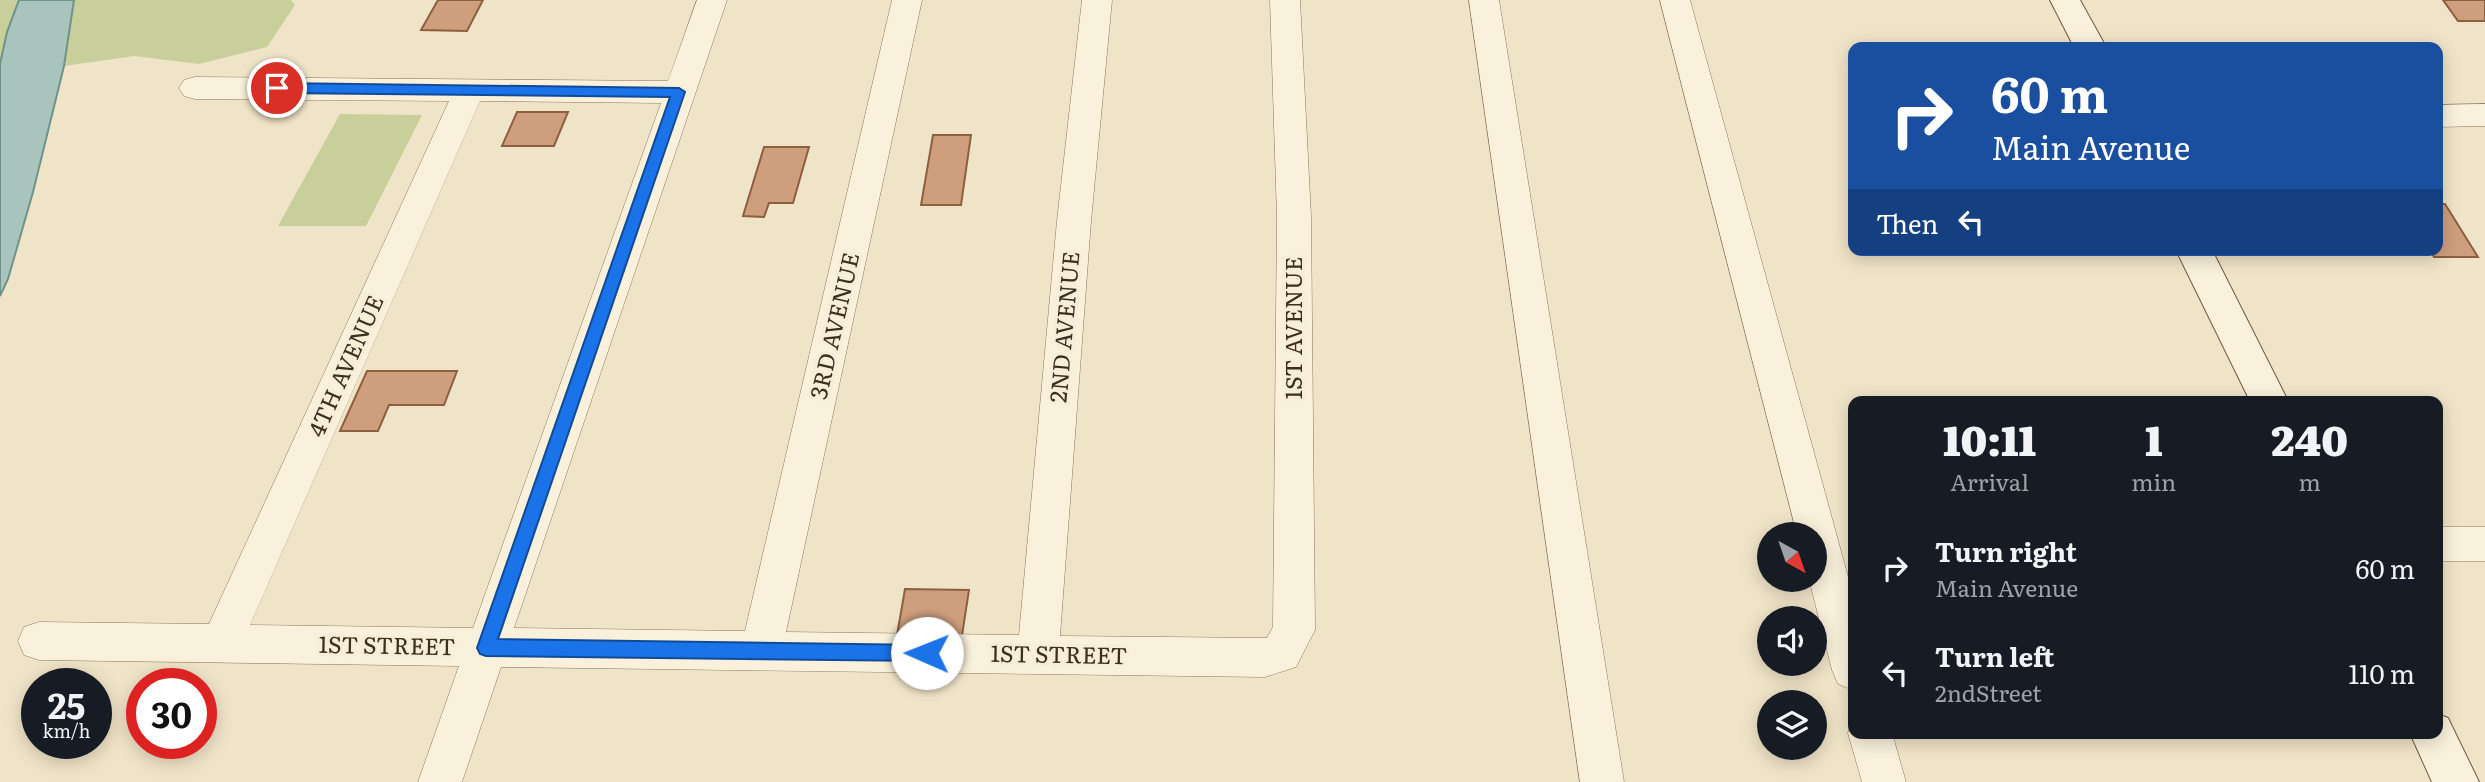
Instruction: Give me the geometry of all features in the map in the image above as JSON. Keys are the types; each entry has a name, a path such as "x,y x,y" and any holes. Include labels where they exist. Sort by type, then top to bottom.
{"main road":[{"path":"2065,0 2087,42"},
{"path":"2197,256 2267,396"},
{"path":"2435,739 2456,782"}],"street":[{"path":"440,782 712,0"},
{"name":"3RD AVENUE","path":"761,651 907,0"},
{"name":"2ND AVENUE","path":"1038,655 1074,221 1097,0"},
{"name":"1ST AVENUE","path":"1281,653 1294,630 1294,217 1285,0"},
{"path":"1484,0 1602,782"},
{"path":"1675,0 1713,131 1780,399 1848,651"},
{"path":"195,88 679,92"},
{"name":"4TH AVENUE","path":"221,644 470,89"},
{"path":"2443,116 2485,116"},
{"path":"2443,544 2485,544"},
{"name":"1ST STREET","path":"39,641 1265,658 1281,653"},
{"path":"1872,739 1884,782"}],"green space":[{"path":"0,0 19,0 7,32 0,64"},
{"path":"74,0 291,0 295,5 267,47 199,64 134,56 64,66"},
{"path":"340,114 422,115 366,226 278,226"}],"water":[{"path":"19,0 74,0 64,66 33,192 8,279 0,296 0,64 7,32"}],"building":[{"path":"438,0 483,0 467,31 421,30"},
{"path":"2443,0 2485,0 2485,21 2458,21"},
{"path":"517,112 568,112 554,146 502,146"},
{"path":"933,135 971,135 961,205 921,205"},
{"path":"764,147 809,147 793,203 769,203 764,217 743,216"},
{"path":"2445,204 2478,257 2434,257 2443,256"},
{"path":"367,371 457,371 444,405 389,405 378,431 340,431"},
{"path":"905,589 969,590 961,642 896,641"}],"route":[{"path":"277,88 679,92 486,648 927,653"}]}
